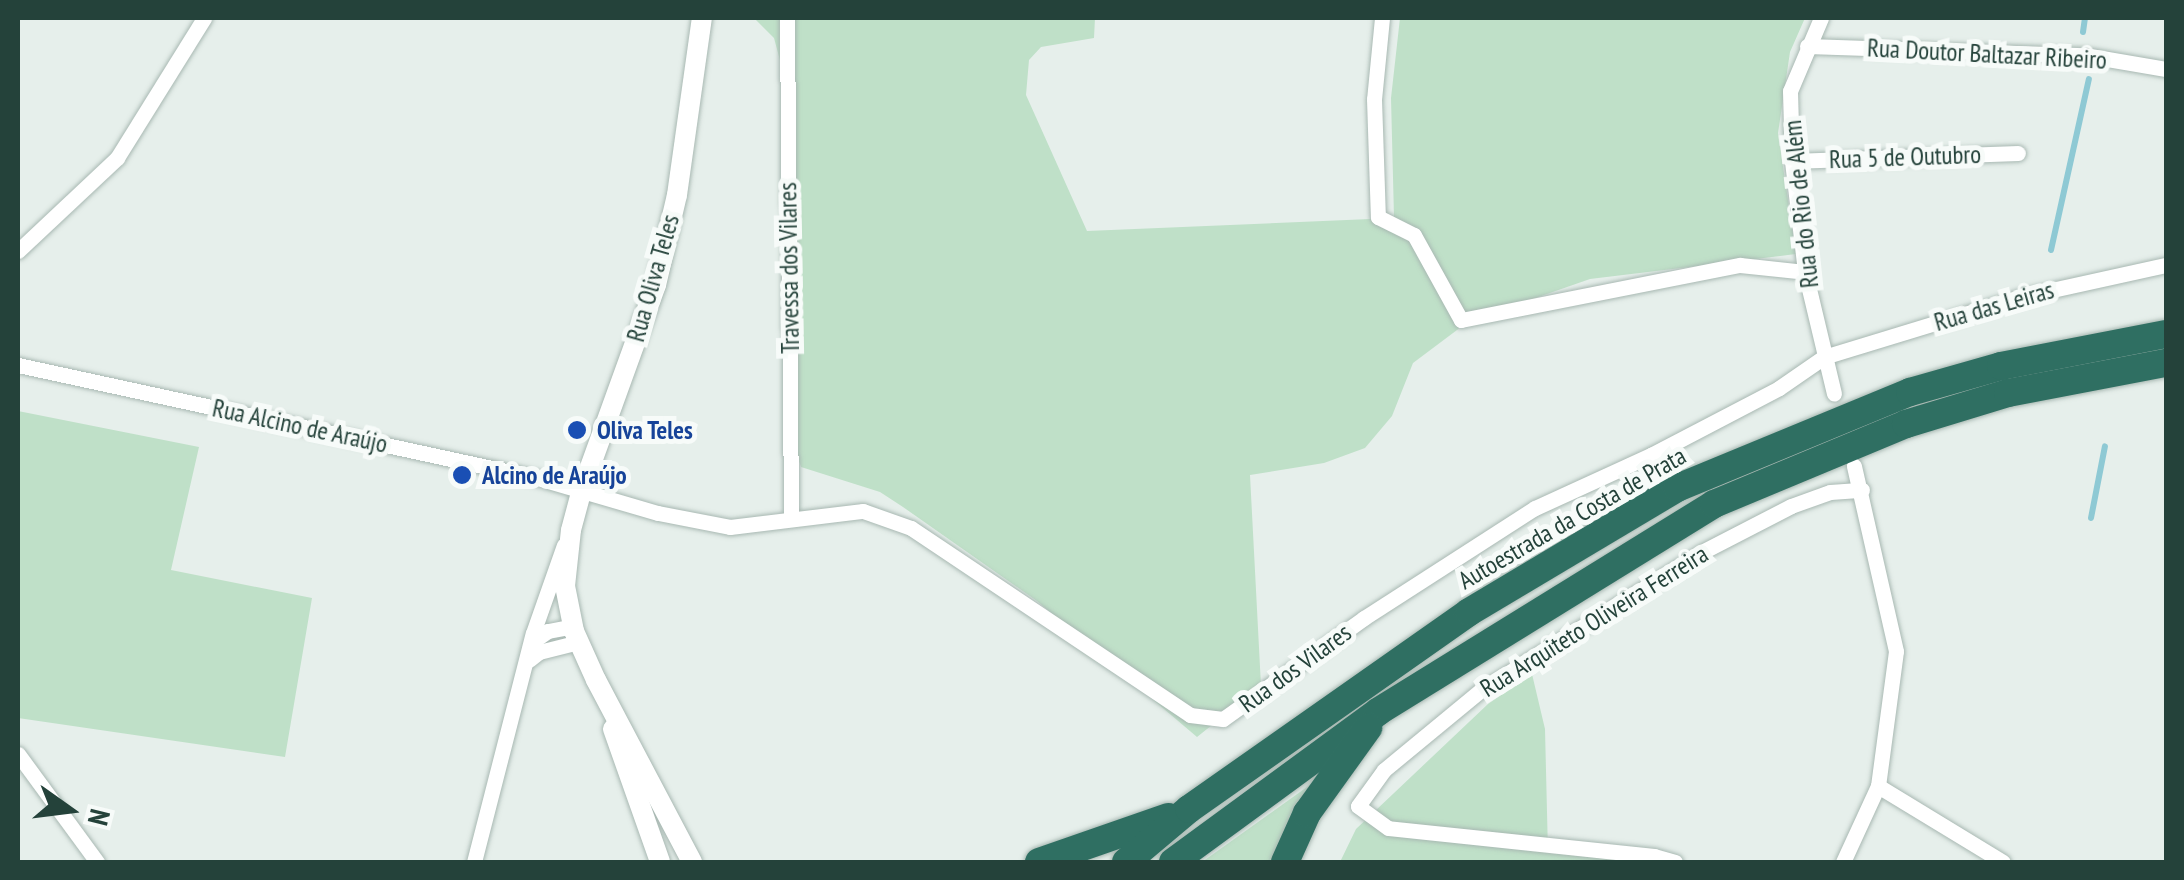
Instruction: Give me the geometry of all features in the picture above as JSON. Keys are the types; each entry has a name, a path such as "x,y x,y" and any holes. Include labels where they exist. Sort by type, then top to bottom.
{"highway":[{"name":"Autoestrada da Costa de Prata","path":"1126,862 1189,809 1469,612 1676,488 1910,392 2001,366 2166,334"},
{"path":"1174,862 1379,711 1714,504 1906,424 2008,394 2166,363"},
{"path":"1285,862 1307,814 1379,711"},
{"path":"1039,862 1189,809"}],"main road":[{"name":"Rua Oliva Teles","path":"660,862 576,634 565,586 571,530 581,492 656,285 676,195 702,18"},
{"name":"Rua Oliva Teles","path":"596,680 692,862"}],"street":[{"path":"18,251 117,158 204,18"},
{"name":"Travessa dos Vilares","path":"786,18 792,519"},
{"path":"1382,18 1374,99 1378,217 1414,234 1461,320 1740,265 1805,272"},
{"name":"Rua do Rio de Além","path":"1820,18 1790,91 1792,161 1805,272 1834,394"},
{"name":"Rua Doutor Baltazar Ribeiro","path":"1806,46 2084,55 2166,69"},
{"name":"Rua 5 de Outubro","path":"1792,161 2018,154"},
{"name":"Rua das Leiras","path":"1824,357 2020,297 2166,265"},
{"name":"Rua dos Vilares","path":"581,492 730,527 863,511 911,528 1190,715 1224,720 1364,618 1535,508 1715,421 1824,357"},
{"name":"Rua Alcino de Araújo","path":"18,366 538,478 581,492"},
{"path":"1843,862 1878,786 1896,651 1854,466"},
{"name":"Rua Arquiteto Oliveira Ferreira","path":"1676,862 1654,856 1388,828 1358,806 1384,770 1482,690 1700,553 1791,506 1830,492 1862,490"},
{"name":"Rua Oliva Teles","path":"474,862 550,580 571,530"},
{"path":"532,642 548,631 576,634"},
{"path":"529,660 576,634"},
{"path":"18,754 96,862"},
{"path":"1878,786 2003,862"}],"green space":[{"path":"754,18 1095,18 1094,38 1041,47 1029,60 1026,95 1087,231 1394,218 1391,98 1400,18 1805,18 1790,52 1778,133 1796,254 1590,279 1469,321 1413,363 1392,416 1365,448 1324,463 1250,475 1261,686 1197,737 1037,601 903,507 880,492 801,467 790,433 784,75 774,38"},
{"path":"18,411 199,447 171,570 312,598 285,757 18,718"},
{"path":"1532,674 1545,729 1548,853 1654,862 1340,862 1356,829 1488,704"},
{"path":"1321,777 1274,862 1202,862"}],"waterway":[{"path":"2083,32 2085,18"},
{"path":"2051,250 2089,79"},
{"path":"2091,518 2105,446"}],"place":[{"name":"Oliva Teles","path":"577,430"},
{"name":"Alcino de Araújo","path":"462,475"}]}
